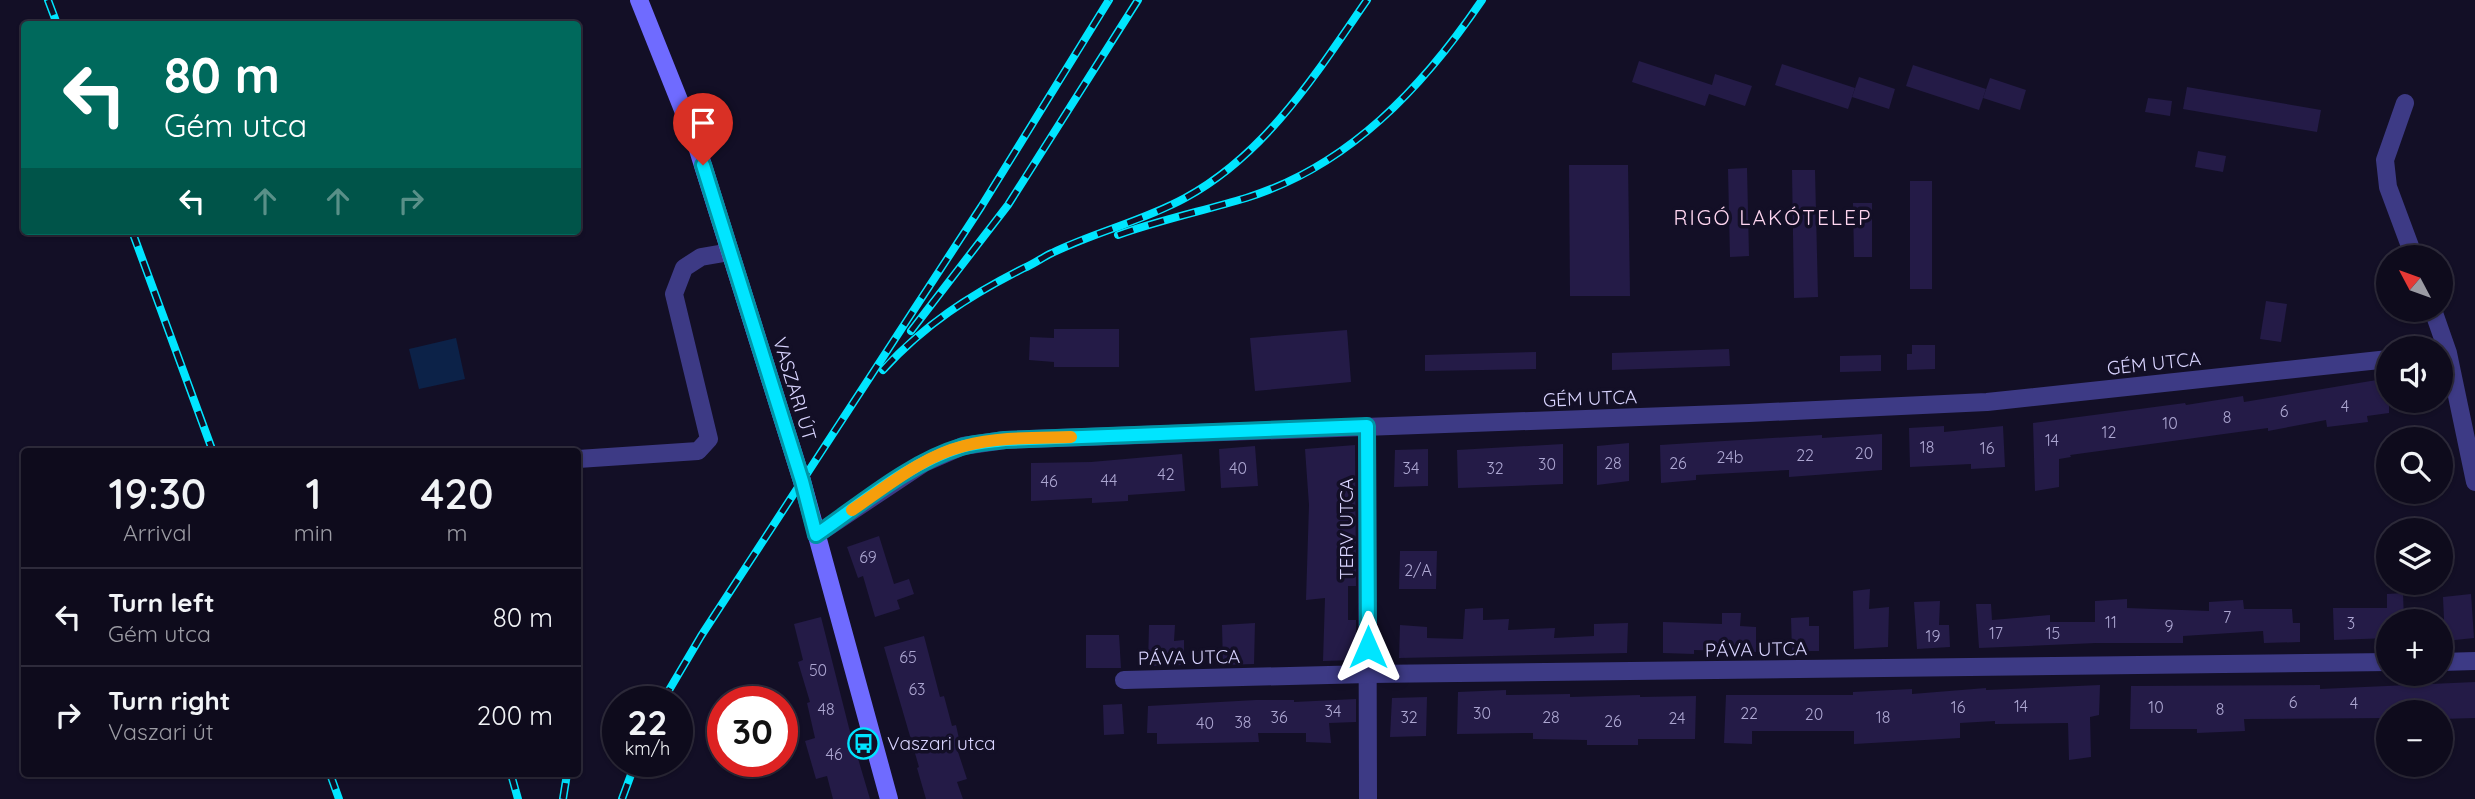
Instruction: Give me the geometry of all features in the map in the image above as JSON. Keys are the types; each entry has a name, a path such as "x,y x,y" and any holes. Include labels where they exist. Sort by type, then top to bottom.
{"main road":[{"name":"VASZARI ÚT","path":"639,0 695,140 802,481 889,799"}],"street":[{"path":"2405,103 2385,160 2388,187 2410,245"},
{"path":"581,459 698,451 709,439 674,294 684,268 701,257 730,251"},
{"name":"GÉM UTCA","path":"816,535 924,463 963,446 1005,440 1987,402 2376,360"},
{"path":"2453,387 2475,482"},
{"name":"TERV UTCA","path":"1367,426 1368,799"},
{"path":"2453,662 2475,661"},
{"name":"PÁVA UTCA","path":"1124,680 1368,674 2376,662"}],"water":[{"path":"456,338 465,379 419,389 409,349"}],"building":[{"path":"1639,61 1712,85 1715,74 1752,86 1745,106 1709,94 1705,106 1632,82"},
{"path":"1782,64 1855,88 1848,109 1775,85"},
{"path":"1913,65 1986,89 1979,110 1906,86"},
{"path":"1859,77 1895,89 1889,109 1852,97"},
{"path":"1990,78 2026,90 2020,110 1983,98"},
{"path":"2187,87 2321,110 2317,132 2183,109"},
{"path":"2148,98 2172,101 2170,116 2145,112"},
{"path":"2198,151 2226,156 2223,172 2195,167"},
{"path":"1569,165 1628,165 1630,296 1570,296"},
{"path":"1747,168 1749,256 1730,257 1728,169"},
{"path":"1792,170 1815,170 1818,297 1794,298"},
{"path":"1910,181 1932,181 1932,289 1910,289"},
{"path":"1853,203 1872,203 1872,257 1854,257"},
{"path":"2266,301 2287,304 2281,342 2260,339"},
{"path":"1054,329 1119,329 1119,367 1054,367 1054,362 1029,360 1030,337 1054,338"},
{"path":"1347,330 1351,382 1255,391 1250,338"},
{"path":"1912,345 1935,345 1935,369 1907,370 1907,354 1912,354"},
{"path":"1729,349 1730,366 1612,370 1612,353"},
{"path":"1536,352 1536,369 1425,371 1425,355"},
{"path":"1881,355 1881,371 1840,372 1840,356"},
{"path":"2376,380 2376,413 2389,413 2367,416 2368,422 2327,427 2326,420 2268,431 2268,428 2070,455 2071,457 2059,459 2059,487 2035,491 2033,423 2243,396 2244,402"},
{"path":"1944,426 1944,432 2003,426 2005,467 1971,469 1971,464 1910,467 1909,428"},
{"path":"1882,434 1882,470 1789,477 1789,470 1696,475 1696,480 1661,483 1660,445"},
{"path":"1629,443 1629,481 1597,485 1597,446"},
{"path":"1563,444 1563,484 1458,488 1457,450"},
{"path":"1355,445 1356,586 1348,586 1348,620 1356,620 1356,660 1323,661 1325,598 1306,600 1309,505 1305,449"},
{"path":"1255,446 1258,486 1221,488 1219,449"},
{"path":"1428,449 1428,486 1394,487 1395,450"},
{"path":"1182,454 1185,491 1128,495 1128,501 1092,503 1092,498 1031,501 1031,463 1091,462"},
{"path":"879,536 894,584 909,579 914,594 897,600 900,609 875,617 863,576 858,578 847,547"},
{"path":"1400,551 1437,551 1436,589 1399,589"},
{"path":"1870,589 1869,609 1889,607 1888,647 1854,649 1853,591"},
{"path":"2471,594 2474,638 2453,640 2453,609 2444,609 2443,597"},
{"path":"2387,595 2403,595 2404,609 2376,609 2376,638 2334,640 2333,608 2387,608"},
{"path":"2127,599 2127,608 2209,611 2209,602 2243,600 2244,609 2292,609 2293,623 2300,623 2300,642 2264,643 2263,631 2183,636 2183,643 2096,643 1979,648 1976,604 1991,604 1992,620 2050,615 2050,622 2095,622 2095,601"},
{"path":"1940,601 1939,625 1949,625 1950,647 1917,649 1914,602"},
{"path":"1483,608 1483,620 1509,619 1508,630 1555,628 1554,638 1594,636 1594,624 1628,623 1627,653 1399,658 1400,625 1427,627 1427,638 1463,639 1465,609"},
{"path":"1722,613 1741,613 1740,626 1756,627 1756,652 1694,650 1694,654 1663,653 1663,622 1722,624"},
{"path":"821,617 870,799 833,799 827,776 816,779 805,741 815,738 807,703 810,702 798,662 803,660 794,624"},
{"path":"1809,617 1809,626 1819,626 1819,651 1792,651 1791,618"},
{"path":"1255,623 1254,664 1223,665 1222,625"},
{"path":"1149,625 1175,625 1174,641 1184,640 1184,665 1148,666"},
{"path":"1086,635 1119,635 1121,668 1086,668"},
{"path":"924,636 940,697 944,696 952,726 956,725 961,748 957,749 967,779 957,782 963,799 926,799 884,647"},
{"path":"2475,682 2475,718 2453,719 2453,700 2376,700 2376,718 2244,719 2245,731 2197,733 2197,729 2130,729 2131,686 2320,685 2320,689 2453,686 2453,683"},
{"path":"2100,685 2099,715 2090,717 2091,757 2069,760 2068,723 1960,723 1960,738 1854,744 1854,731 1752,731 1752,744 1724,743 1726,695 1853,695 1853,692 1912,689 1912,694 1986,688"},
{"path":"1506,690 1506,695 1696,696 1695,739 1638,739 1638,745 1587,745 1587,740 1533,739 1533,733 1457,734 1458,692"},
{"path":"1427,697 1426,736 1390,737 1392,698"},
{"path":"1356,699 1356,722 1329,723 1331,743 1306,742 1306,733 1258,733 1259,742 1157,744 1157,733 1147,733 1148,706 1256,700 1294,702"},
{"path":"1122,704 1124,734 1104,735 1103,705"}],"railway":[{"path":"48,0 56,21"},
{"path":"671,686 701,636 981,207 1109,0"},
{"path":"911,331 1008,205 1138,0"},
{"path":"883,370 932,325 985,289 1068,246 1169,206 1214,180 1265,136 1308,84 1367,0"},
{"path":"1118,235 1246,198 1283,184 1318,166 1380,120 1409,92 1435,63 1482,0"},
{"path":"133,235 212,448"},
{"path":"331,777 339,799"},
{"path":"512,777 518,799"},
{"path":"563,799 567,777"},
{"path":"622,799 630,777"}],"slow traffic":[{"path":"852,510 924,463 963,446 1005,440 1071,437"}],"place":[{"name":"Vaszari utca","path":"864,743"}],"district":[{"name":"RIGÓ LAKÓTELEP","path":"1773,218"}],"route":[{"path":"703,165 802,481 816,535 907,473 963,446 1005,440 1367,426 1368,647"}]}
